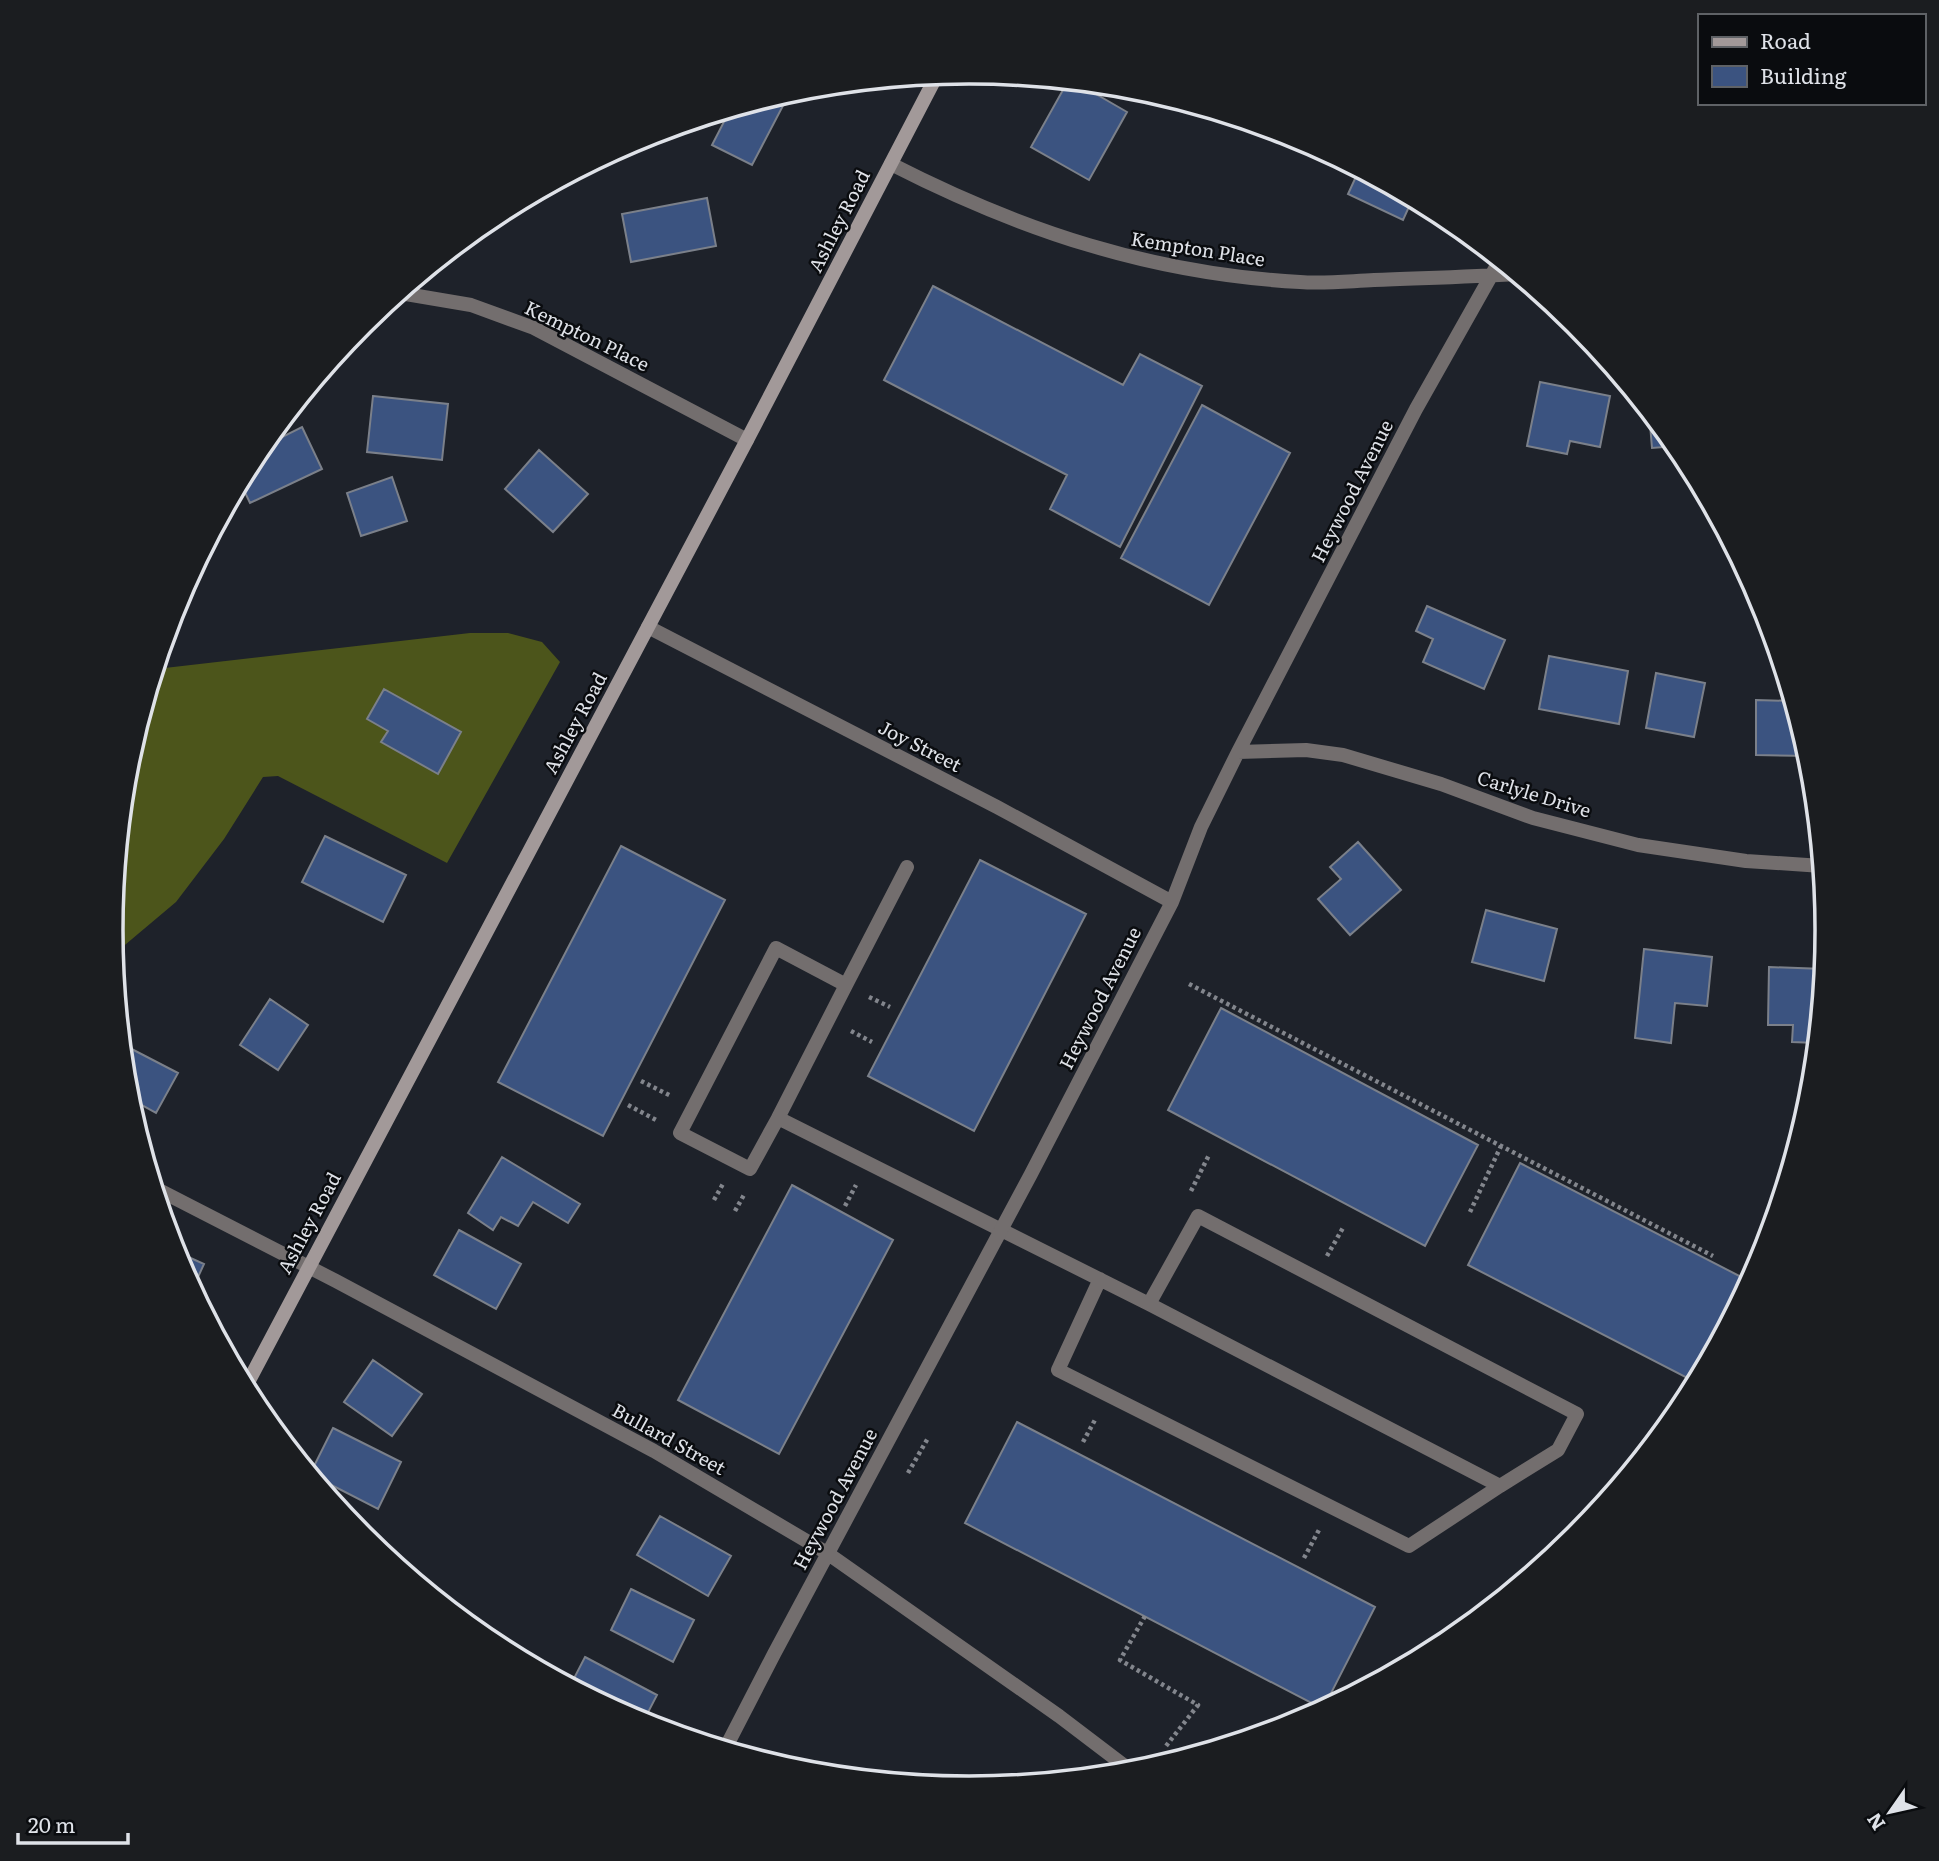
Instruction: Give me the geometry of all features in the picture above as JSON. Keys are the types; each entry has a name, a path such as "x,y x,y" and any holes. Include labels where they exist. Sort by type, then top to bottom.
{"street":[{"name":"Ashley Road","path":"251,1377 932,85"},
{"name":"Kempton Place","path":"891,164 951,194 1026,225 1111,253 1158,264 1255,279 1304,282 1505,275"},
{"name":"Heywood Avenue","path":"729,1742 827,1553 1001,1232 1172,902 1201,827 1238,752 1416,409 1496,268"},
{"name":"Kempton Place","path":"410,295 471,305 534,328 747,440"},
{"name":"Joy Street","path":"648,627 996,807 1172,902"},
{"name":"Carlyle Drive","path":"1238,752 1306,750 1343,755 1441,784 1533,818 1638,845 1746,861 1813,865"},
{"path":"846,985 776,948 680,1133 750,1169 778,1118 907,867"},
{"path":"778,1118 1001,1232 1100,1279 1500,1486"},
{"name":"Bullard Street","path":"165,1193 308,1266 654,1451 827,1553 1059,1716 1121,1763"},
{"path":"1100,1279 1058,1370 1409,1546 1558,1450 1577,1414 1198,1216 1149,1304"}],"path":[{"path":"1189,984 1713,1256"},
{"path":"641,1081 693,1107"},
{"path":"628,1105 680,1133"},
{"path":"1470,1212 1501,1146"},
{"path":"1198,1216 1190,1189 1209,1155"},
{"path":"1316,1278 1343,1226"},
{"path":"908,1473 928,1438"},
{"path":"1304,1558 1331,1508"},
{"path":"1145,1616 1120,1660 1198,1705 1166,1746"}],"green space":[{"path":"470,633 508,633 542,642 560,662 447,863 278,776 263,777 224,839 176,902 124,946 125,875 130,820 139,765 165,668"}],"building":[{"path":"1063,89 1095,93 1127,112 1089,180 1031,147"},
{"path":"783,105 752,165 712,145 724,121"},
{"path":"1356,177 1409,207 1403,220 1348,194"},
{"path":"707,198 716,246 631,262 622,214"},
{"path":"933,286 1123,385 1140,354 1202,386 1120,547 1050,509 1067,475 884,380"},
{"path":"1540,382 1610,396 1600,447 1570,441 1567,454 1527,446"},
{"path":"373,396 448,404 442,460 367,452"},
{"path":"1202,405 1290,453 1209,605 1121,558"},
{"path":"302,427 322,469 250,503 245,493 283,437"},
{"path":"1650,428 1664,447 1652,448"},
{"path":"539,450 588,494 553,532 505,489"},
{"path":"392,477 407,521 361,536 347,493"},
{"path":"1427,606 1505,640 1484,689 1423,662 1433,639 1416,631"},
{"path":"1549,656 1628,671 1619,724 1539,709"},
{"path":"1656,673 1705,683 1694,737 1646,728"},
{"path":"384,689 461,732 438,774 381,742 388,731 367,719"},
{"path":"1756,700 1784,701 1798,756 1756,755"},
{"path":"325,836 406,875 383,922 302,882"},
{"path":"1358,842 1401,890 1350,935 1318,899 1341,879 1330,867"},
{"path":"621,846 725,900 603,1136 498,1082"},
{"path":"980,860 1086,914 974,1131 868,1076"},
{"path":"1486,910 1557,929 1544,981 1472,962"},
{"path":"1644,949 1712,957 1707,1006 1675,1003 1671,1043 1635,1038"},
{"path":"1769,967 1815,969 1809,1043 1792,1042 1793,1025 1768,1025"},
{"path":"270,999 308,1025 278,1070 240,1045"},
{"path":"1221,1008 1478,1145 1425,1246 1168,1110"},
{"path":"131,1049 178,1073 156,1113 141,1105"},
{"path":"502,1157 580,1204 568,1223 533,1202 518,1226 501,1217 493,1230 468,1213"},
{"path":"1520,1163 1742,1277 1703,1354 1688,1378 1468,1265"},
{"path":"792,1185 893,1240 779,1454 678,1400"},
{"path":"459,1230 521,1264 496,1309 434,1275"},
{"path":"188,1257 204,1264 198,1278"},
{"path":"373,1360 422,1394 392,1436 344,1402"},
{"path":"1017,1422 1375,1607 1329,1697 1313,1704 965,1523"},
{"path":"333,1428 401,1462 378,1509 329,1484 314,1466"},
{"path":"660,1516 731,1556 708,1596 637,1555"},
{"path":"631,1589 694,1620 673,1662 611,1630"},
{"path":"585,1657 657,1695 647,1714 574,1679"}]}
